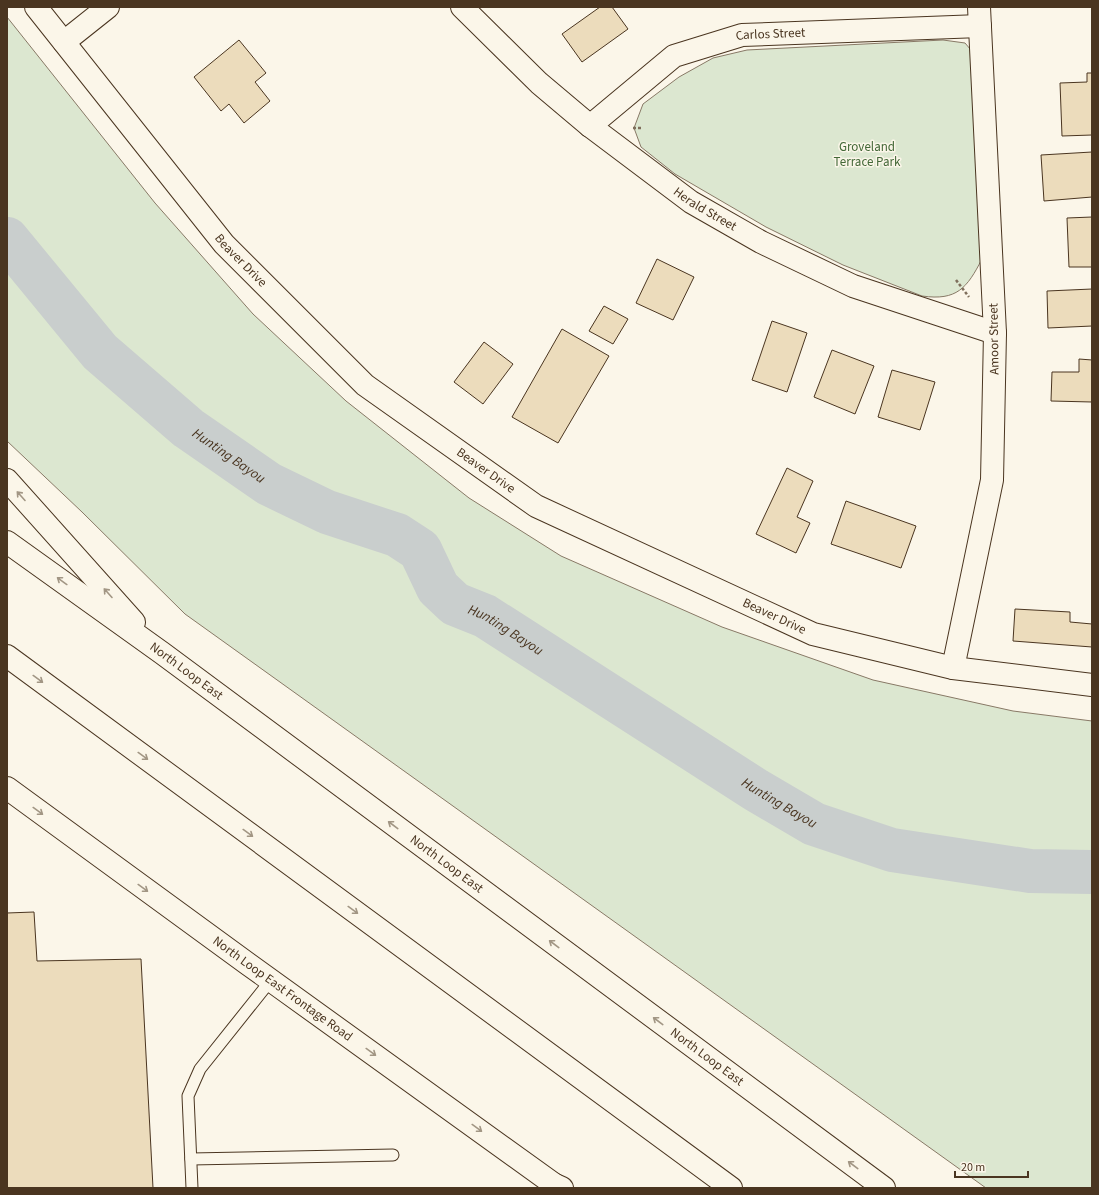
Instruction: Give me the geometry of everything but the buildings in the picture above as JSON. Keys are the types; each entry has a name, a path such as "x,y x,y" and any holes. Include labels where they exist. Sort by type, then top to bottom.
{"main road":[{"name":"Beaver Drive","path":"36,7 224,244 365,385 536,506 813,634 953,668 1092,685"},
{"path":"64,42 108,7"},
{"name":"Herald Street","path":"462,7 538,83 590,126 691,202 761,242 852,286 995,333"},
{"name":"Carlos Street","path":"590,126 674,56 742,35 980,16"},
{"name":"Amoor Street","path":"953,668 992,480 995,333 980,16"},
{"path":"7,480 162,653"},
{"name":"North Loop East","path":"7,542 162,653 884,1188"},
{"path":"7,656 731,1188"},
{"name":"North Loop East Frontage Road","path":"7,788 558,1187"}],"lane":[{"path":"192,1188 188,1096 200,1069 271,980"},
{"path":"190,1159 393,1155"}],"green space":[{"path":"7,17 155,203 253,314 346,401 469,498 561,556 722,627 873,680 1013,711 1092,721 1092,1188 986,1188 185,614 82,512 7,441"},
{"name":"Groveland Terrace Park","path":"943,40 965,43 971,50 982,259 966,285 952,294 934,297 922,296 843,265 766,227 675,174 641,147 634,128 643,104 679,77 713,58 747,50"}],"waterway":[{"name":"Hunting Bayou","path":"7,239 100,352 188,428 269,484 327,512 397,535 420,550 438,588 455,604 485,616 756,790 814,824 892,850 1030,871 1092,872"}]}
